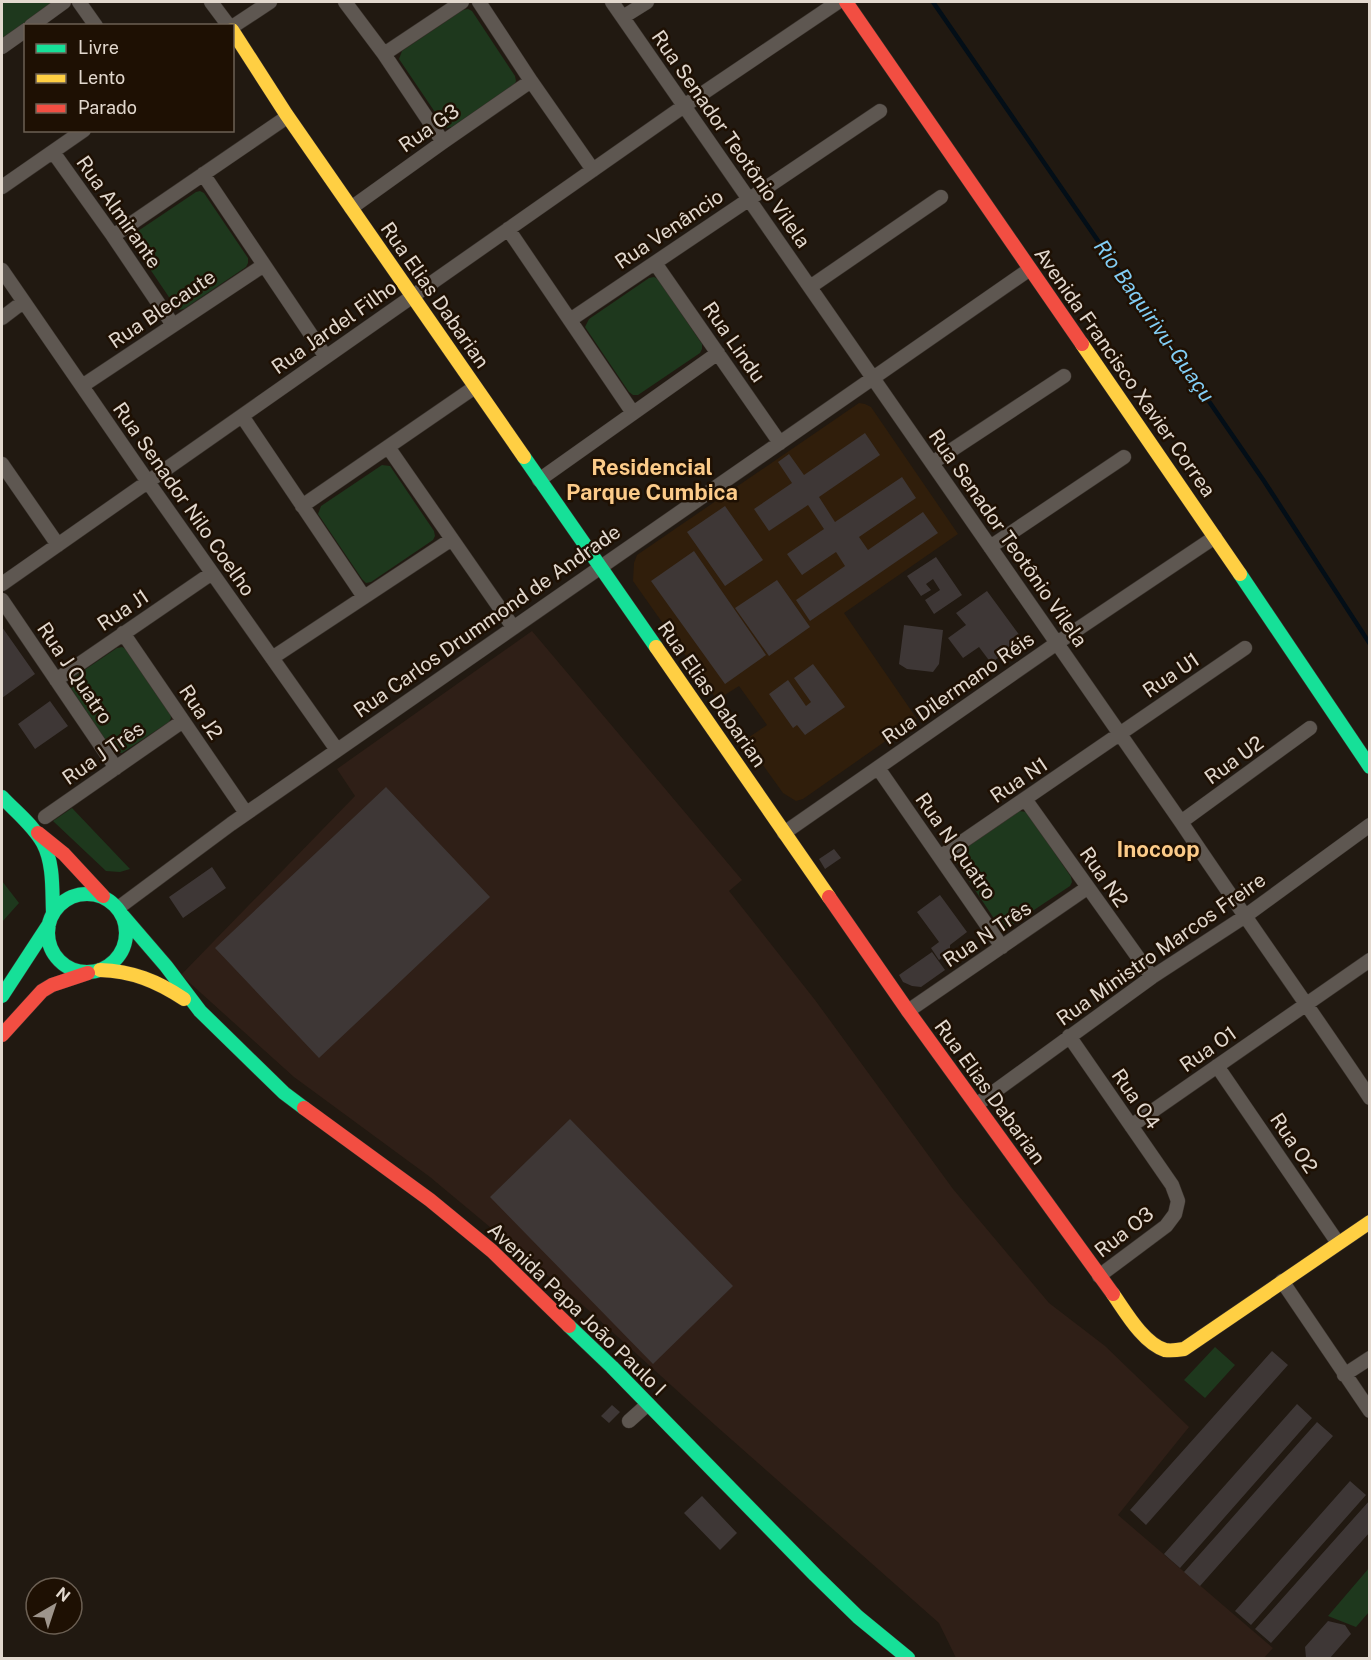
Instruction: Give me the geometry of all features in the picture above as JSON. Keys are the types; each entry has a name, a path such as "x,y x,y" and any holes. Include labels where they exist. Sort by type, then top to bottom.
{"street":[{"path":"34,24 64,2"},
{"path":"79,2 95,24"},
{"name":"Rua Elias Dabarian","path":"211,2 228,24"},
{"path":"234,26 270,2"},
{"path":"345,2 384,54 443,142"},
{"path":"384,54 462,2"},
{"path":"479,2 593,170"},
{"name":"Rua Senador Teotônio Vilela","path":"612,2 1369,1095"},
{"path":"623,17 647,2"},
{"name":"Rua Jardel Filho","path":"2,585 684,106 838,2"},
{"name":"Avenida Francisco Xavier Correa","path":"846,2 1215,537 1370,767"},
{"path":"2,48 24,32"},
{"name":"Rua Elias Dabarian","path":"234,33 287,117 908,1011 1138,1330 1156,1346 1171,1352 1184,1349 1282,1281"},
{"name":"Rua G3","path":"351,208 531,81"},
{"name":"Rua Venâncio","path":"570,320 880,111"},
{"path":"113,236 287,117"},
{"path":"2,187 81,132"},
{"name":"Rua Almirante","path":"53,152 173,325"},
{"path":"203,174 326,357"},
{"path":"810,287 940,196"},
{"path":"508,229 633,413"},
{"name":"Rua Lindu","path":"656,263 780,443"},
{"name":"Rua Blecaute","path":"82,386 264,265"},
{"name":"Rua Carlos Drummond de Andrade","path":"120,912 246,813 1030,269"},
{"name":"Rua Senador Nilo Coelho","path":"2,270 337,750"},
{"path":"2,318 23,302"},
{"path":"539,480 718,353"},
{"path":"932,463 1064,376"},
{"path":"302,506 475,387"},
{"path":"242,416 364,597"},
{"path":"388,447 513,627"},
{"path":"990,547 1124,457"},
{"path":"2,464 58,545"},
{"name":"Rua Dilermano Réis","path":"784,833 1057,643 1215,537"},
{"path":"272,658 452,539"},
{"name":"Rua J1","path":"56,680 212,573"},
{"name":"Rua J Quatro","path":"2,600 116,768"},
{"name":"Rua J2","path":"123,633 246,813"},
{"name":"Rua U1","path":"1120,734 1245,648"},
{"name":"Rua J Três","path":"45,817 183,721"},
{"name":"Rua U2","path":"1181,822 1310,729"},
{"name":"Rua N1","path":"940,858 1120,734"},
{"name":"Rua N Quatro","path":"878,768 1002,947"},
{"path":"2,797 43,844 50,867 49,941 52,950 57,958 72,969 95,971"},
{"name":"Rua N2","path":"1025,799 1152,977"},
{"name":"Rua Ministro Marcos Freire","path":"976,1105 1152,977 1244,916 1370,825"},
{"path":"2,1035 42,991 52,985 109,966 116,960 125,944 126,925 120,912 52,842 31,828"},
{"name":"Rua N Três","path":"908,1011 1087,888"},
{"path":"2,996 59,906 75,896 84,894 103,896"},
{"name":"Avenida Papa João Paulo I","path":"120,912 166,966 200,1011 284,1093 430,1200 492,1251 648,1404 815,1575 858,1617 908,1659"},
{"name":"Rua O1","path":"1131,1126 1370,960"},
{"name":"Avenida Papa João Paulo I","path":"95,971 130,972 148,978 165,986 200,1011"},
{"name":"Rua O4","path":"1069,1036 1172,1185"},
{"name":"Rua O2","path":"1217,1066 1338,1243"},
{"name":"Rua O3","path":"1099,1275 1166,1226 1175,1214 1178,1201 1172,1185"},
{"path":"1370,1222 1282,1281 1370,1412"},
{"path":"1344,1375 1370,1358"},
{"path":"629,1421 648,1404"}],"shaded area":[{"path":"859,403 871,407 958,534 844,613 917,719 803,799 796,801 783,793 745,740 767,725 739,686 717,700 633,581 634,563 637,555"},
{"path":"532,631 742,880 729,891 815,1000 953,1189 1049,1303 1105,1346 1189,1427 1118,1515 1273,1648 1264,1658 956,1658 939,1623 575,1298 430,1177 294,1077 181,975 355,796 337,769"}],"green space":[{"path":"2,2 57,2 24,24 2,41"},
{"path":"463,10 472,11 515,76 516,81 514,85 452,127 447,128 399,59 402,51"},
{"path":"200,191 204,193 248,258 248,263 246,267 184,309 179,310 131,241 135,233"},
{"path":"649,278 658,279 702,344 702,349 700,353 638,395 633,395 585,327 589,319"},
{"path":"382,465 390,466 434,531 435,536 433,540 371,582 366,583 318,514 321,506"},
{"path":"117,648 126,649 170,713 171,718 169,722 122,753 116,753 69,683 71,679"},
{"path":"72,808 130,869 120,872 106,871 53,821"},
{"path":"1019,811 1027,812 1071,877 1072,882 1070,886 1003,929 955,860 958,852"},
{"path":"2,881 19,903 2,922"},
{"path":"1215,1347 1235,1365 1205,1398 1184,1380"},
{"path":"1369,1568 1369,1612 1356,1627 1328,1616"}],"building":[{"path":"865,433 880,455 819,497 835,522 902,477 916,498 859,537 868,550 923,512 938,533 810,621 796,600 845,566 836,552 802,575 787,554 824,529 808,505 769,531 754,509 792,483 778,462 789,454 804,475"},
{"path":"725,506 763,560 725,586 687,532"},
{"path":"694,551 766,655 725,684 651,581"},
{"path":"936,557 962,595 934,614 925,600 940,590 933,579 926,584 931,590 921,596 907,576"},
{"path":"777,580 810,627 769,656 735,608"},
{"path":"987,591 1023,640 991,663 979,647 963,658 948,638 966,625 956,613"},
{"path":"904,625 943,630 939,664 933,672 907,669 899,664"},
{"path":"2,627 35,674 2,698"},
{"path":"813,664 845,707 805,735 797,725 793,728 769,694 788,680 806,706 811,702 794,678"},
{"path":"50,701 68,726 35,749 18,724"},
{"path":"386,787 490,897 319,1058 215,948"},
{"path":"834,849 841,858 825,869 819,859"},
{"path":"212,867 226,888 183,918 169,897"},
{"path":"940,895 967,932 950,945 950,952 939,960 931,948 939,942 917,912"},
{"path":"932,952 945,970 921,987 903,982 899,975"},
{"path":"570,1119 733,1286 653,1364 490,1197"},
{"path":"1272,1351 1288,1365 1146,1525 1130,1510"},
{"path":"1297,1404 1312,1418 1180,1568 1164,1554"},
{"path":"612,1405 620,1412 609,1423 601,1416"},
{"path":"1317,1422 1333,1436 1200,1586 1184,1572"},
{"path":"1350,1481 1366,1495 1251,1625 1235,1611"},
{"path":"702,1496 737,1533 720,1550 684,1513"},
{"path":"1370,1500 1370,1532 1271,1643 1255,1629"},
{"path":"1328,1621 1345,1625 1351,1634 1330,1658 1306,1658 1305,1647"}],"waterway":[{"name":"Rio Baquirivu-Guaçu","path":"933,2 1264,481 1370,644"}],"traffic: fast":[{"path":"524,457 656,647"},
{"path":"1240,574 1370,767"},
{"path":"2,797 29,824 47,851 51,868 53,913"},
{"path":"79,894 95,894 109,900 120,911 126,925 126,933 126,941 120,955 109,966 95,972 79,972 65,966 54,955 48,941 48,925 54,911 65,900 79,894"},
{"path":"123,916 166,966 200,1011 284,1093 304,1108"},
{"path":"2,996 49,924"},
{"path":"569,1326 815,1575 858,1617 908,1658"}],"traffic: slow":[{"path":"234,33 286,114 524,457"},
{"path":"1082,344 1240,574"},
{"path":"656,647 829,897"},
{"path":"100,970 123,972 144,978 184,999"},
{"path":"1113,1294 1135,1326 1149,1341 1165,1350 1184,1349 1370,1222"}],"traffic: jam":[{"path":"846,2 1082,344"},
{"path":"38,833 64,854 103,896"},
{"path":"829,897 908,1011 1113,1294"},
{"path":"2,1035 42,991 52,985 88,973"},
{"path":"304,1108 430,1200 492,1251 569,1326"}],"district":[{"name":"Residencial Parque Cumbica","path":"652,480"},
{"name":"Inocoop","path":"1158,849"}]}
